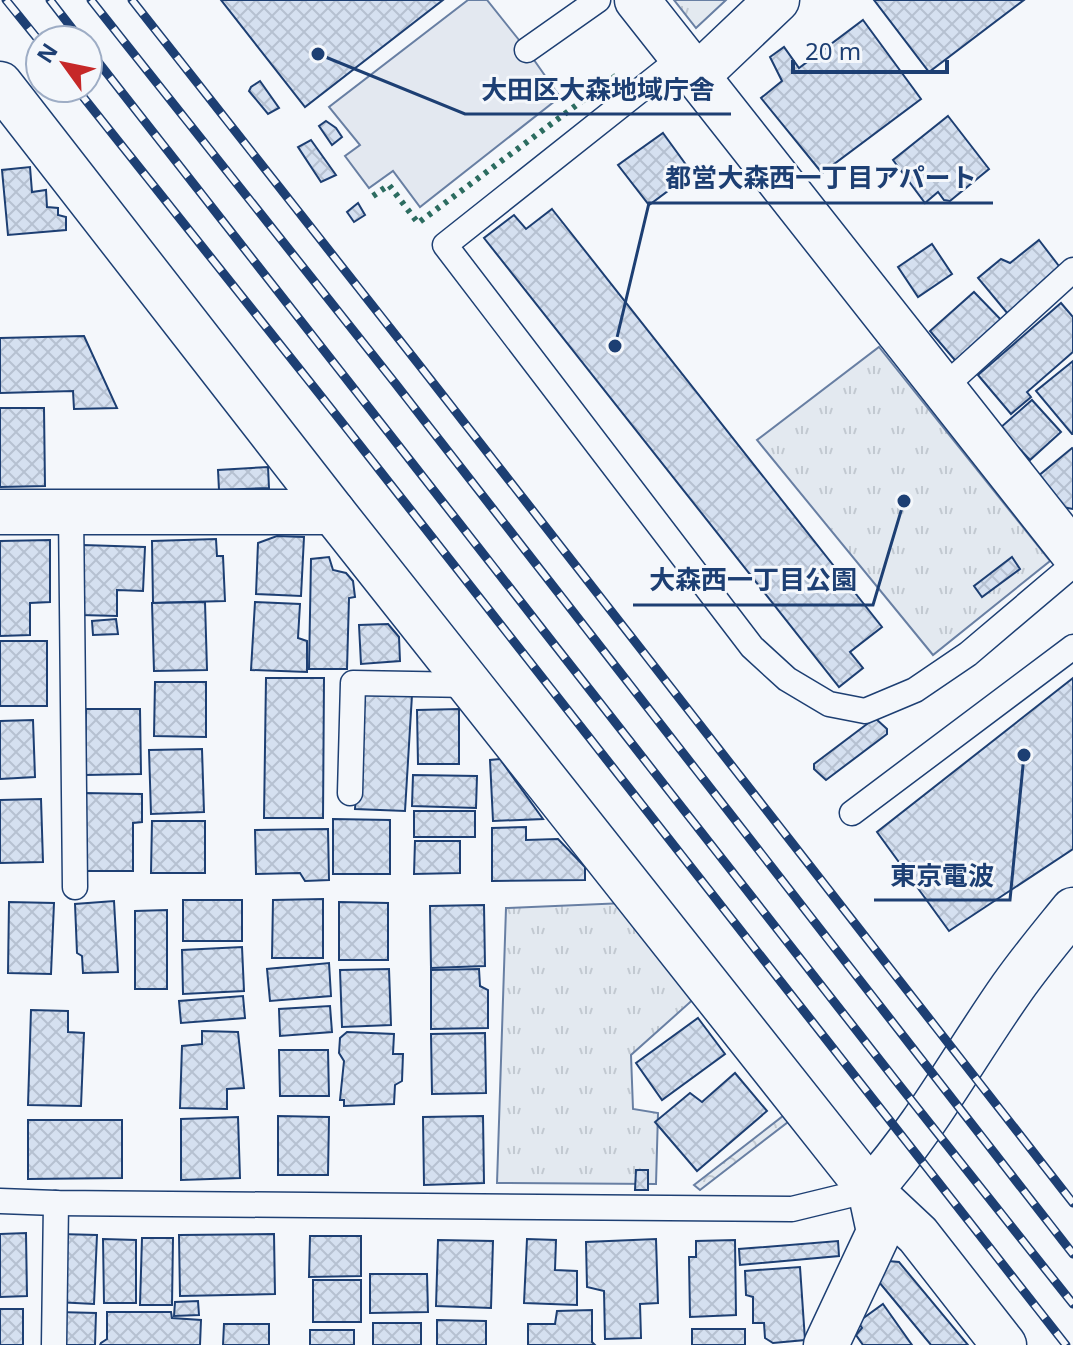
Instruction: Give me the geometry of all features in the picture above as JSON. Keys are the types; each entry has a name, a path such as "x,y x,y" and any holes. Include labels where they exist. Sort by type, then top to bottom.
{"street":[{"path":"637,0 1073,553"},
{"path":"689,66 777,0"},
{"path":"0,84 333,512 870,1190 918,1235 1004,1345"},
{"path":"0,512 333,512"},
{"path":"870,1190 931,1110 1012,988 1073,910"},
{"path":"826,1345 879,1232 870,1190"}],"lane":[{"path":"527,50 598,0"},
{"path":"689,66 445,245 752,647 787,679 829,704 865,711 915,690 968,654 1073,565"},
{"path":"943,388 1073,270"},
{"path":"71,511 75,887"},
{"path":"852,813 1073,647"},
{"path":"350,793 353,683 471,685"},
{"path":"0,1201 792,1209 870,1190"},
{"path":"54,1345 56,1203"}],"green space":[{"path":"674,0 726,0 696,28"},
{"path":"879,347 1050,561 933,655 757,440"},
{"path":"625,903 697,996 631,1055 633,1109 658,1113 656,1184 497,1183 506,908"},
{"path":"783,1116 788,1122 700,1190 694,1185"}],"shaded area":[{"path":"468,0 487,0 560,97 420,207 393,171 369,188 345,156 360,145 329,107"}],"building":[{"path":"221,0 443,0 305,107"},
{"path":"874,0 1024,0 929,72"},
{"path":"863,20 921,99 822,173 761,98 782,81 770,57 784,47 799,68"},
{"path":"260,81 279,108 268,114 249,91"},
{"path":"948,116 989,169 950,201 944,200 938,192 925,203 893,160"},
{"path":"326,121 342,137 332,145 319,126"},
{"path":"663,133 692,173 649,205 618,165"},
{"path":"311,140 336,175 321,182 298,147"},
{"path":"30,167 32,192 46,190 47,207 58,208 58,215 66,217 66,230 8,235 2,170"},
{"path":"358,203 365,215 354,222 347,212"},
{"path":"552,209 882,627 850,652 863,668 839,687 484,238 514,215 526,229"},
{"path":"1039,240 1062,270 1008,314 978,278 1001,259 1010,263"},
{"path":"932,244 952,274 918,297 898,267"},
{"path":"974,292 1006,325 960,366 930,331"},
{"path":"1061,303 1073,317 1073,352 1027,392 1031,397 1011,414 978,375"},
{"path":"84,336 117,408 74,409 73,391 0,393 0,338"},
{"path":"1073,361 1073,434 1072,434 1036,391"},
{"path":"1032,400 1061,432 1030,460 1000,428"},
{"path":"0,408 44,408 45,486 0,487"},
{"path":"1072,448 1073,509 1062,507 1037,477"},
{"path":"268,467 269,488 219,490 218,470"},
{"path":"277,536 304,537 301,596 256,594 258,543"},
{"path":"216,539 217,556 223,556 225,601 153,603 152,541"},
{"path":"50,540 50,602 30,603 30,635 0,636 0,541"},
{"path":"83,545 145,547 143,591 117,590 117,616 81,615"},
{"path":"329,557 333,570 346,573 353,581 355,597 349,598 347,669 309,669 311,559"},
{"path":"1012,557 1020,569 982,597 974,586"},
{"path":"205,602 207,670 154,671 152,603"},
{"path":"255,602 300,604 298,638 307,641 307,672 251,670"},
{"path":"116,619 118,634 93,635 92,621"},
{"path":"388,624 399,637 400,661 361,664 359,625"},
{"path":"0,641 47,641 47,706 0,706"},
{"path":"266,678 324,678 323,818 264,818"},
{"path":"1073,678 1073,849 949,931 877,832"},
{"path":"155,682 206,682 206,737 154,736"},
{"path":"363,693 412,695 405,811 355,809"},
{"path":"86,709 140,709 141,774 85,775"},
{"path":"459,709 459,764 418,764 417,710"},
{"path":"875,718 887,729 887,734 826,780 814,769 814,764"},
{"path":"33,720 35,777 0,779 0,721"},
{"path":"202,749 204,812 151,814 149,750"},
{"path":"500,759 543,819 493,821 490,760"},
{"path":"413,775 477,776 476,808 412,806"},
{"path":"84,793 142,794 142,822 133,823 133,871 84,871"},
{"path":"41,799 43,862 0,863 0,800"},
{"path":"414,811 475,811 475,837 414,837"},
{"path":"333,819 390,820 390,874 333,874"},
{"path":"152,821 205,821 205,873 151,873"},
{"path":"526,827 526,840 558,839 585,867 585,880 492,881 492,828"},
{"path":"328,829 329,880 305,881 300,873 256,874 255,830"},
{"path":"415,841 460,841 460,873 414,874"},
{"path":"323,899 323,958 272,958 273,900"},
{"path":"183,900 242,900 242,941 183,941"},
{"path":"114,901 118,972 83,973 82,956 77,953 75,904"},
{"path":"9,902 54,903 51,974 8,973"},
{"path":"339,902 388,903 388,960 339,960"},
{"path":"484,905 485,966 431,968 430,906"},
{"path":"167,910 167,989 135,989 135,911"},
{"path":"242,947 244,991 183,994 182,950"},
{"path":"329,963 331,996 270,1001 267,969"},
{"path":"389,969 391,1025 342,1027 340,970"},
{"path":"479,969 480,986 488,990 488,1028 431,1029 431,970"},
{"path":"243,996 245,1018 181,1023 179,1001"},
{"path":"330,1006 332,1032 280,1036 279,1009"},
{"path":"31,1010 68,1011 68,1032 84,1033 81,1106 28,1105"},
{"path":"698,1018 725,1054 662,1100 636,1063"},
{"path":"202,1031 238,1032 244,1088 227,1089 227,1109 180,1108 182,1046 202,1044"},
{"path":"347,1032 394,1034 393,1054 403,1054 402,1081 395,1085 394,1104 344,1106 344,1100 340,1100 344,1061 339,1053 340,1038"},
{"path":"485,1033 486,1093 432,1094 431,1034"},
{"path":"279,1050 328,1050 329,1096 280,1096"},
{"path":"735,1073 767,1111 697,1171 655,1122 690,1093 702,1102"},
{"path":"278,1116 329,1117 328,1175 278,1175"},
{"path":"483,1116 484,1183 424,1185 423,1117"},
{"path":"238,1117 240,1178 181,1180 181,1119"},
{"path":"28,1120 122,1120 122,1178 28,1179"},
{"path":"636,1170 648,1170 648,1190 635,1190"},
{"path":"26,1233 27,1296 0,1297 0,1234"},
{"path":"59,1234 97,1235 94,1304 56,1302"},
{"path":"274,1234 275,1294 180,1296 179,1235"},
{"path":"310,1236 361,1236 361,1276 309,1277"},
{"path":"142,1238 173,1238 172,1305 140,1305"},
{"path":"103,1239 136,1240 136,1303 104,1303"},
{"path":"527,1239 556,1240 555,1270 577,1271 577,1305 524,1303"},
{"path":"656,1239 658,1303 640,1304 641,1338 605,1339 604,1291 587,1287 586,1242"},
{"path":"438,1240 493,1241 491,1308 436,1306"},
{"path":"735,1240 736,1315 690,1317 689,1257 696,1257 696,1241"},
{"path":"838,1241 839,1256 740,1265 739,1249"},
{"path":"888,1261 899,1262 968,1345 931,1345 879,1282"},
{"path":"800,1267 805,1340 773,1343 765,1338 764,1323 753,1323 753,1297 746,1295 745,1271"},
{"path":"370,1274 427,1274 428,1312 370,1313"},
{"path":"313,1280 361,1280 361,1322 313,1322"},
{"path":"198,1301 199,1315 174,1316 175,1302"},
{"path":"883,1304 912,1345 863,1345 856,1335 862,1328 858,1322"},
{"path":"0,1309 23,1309 23,1345 0,1345"},
{"path":"592,1310 592,1342 595,1345 528,1345 528,1324 555,1324 557,1311"},
{"path":"58,1312 96,1313 95,1345 57,1345"},
{"path":"107,1312 171,1312 172,1318 201,1320 200,1345 100,1345 107,1339"},
{"path":"437,1320 486,1321 486,1345 437,1345"},
{"path":"373,1323 421,1323 421,1345 373,1345"},
{"path":"224,1324 269,1324 269,1345 223,1345"},
{"path":"692,1329 745,1329 745,1345 692,1345"},
{"path":"310,1330 354,1330 354,1345 310,1345"}],"railway":[{"path":"6,0 25,24"},
{"path":"50,0 69,24"},
{"path":"91,0 395,383 1073,1254"},
{"path":"132,0 1073,1203"},
{"path":"104,69 1073,1304"},
{"path":"89,104 1066,1345"}],"hedge":[{"path":"373,196 389,185 418,223 617,75"}],"place":[{"name":"大田区大森地域庁舎","path":"318,54"},
{"name":"都営大森西一丁目アパート","path":"615,346"},
{"name":"大森西一丁目公園","path":"904,501"},
{"name":"東京電波","path":"1024,755"}]}
